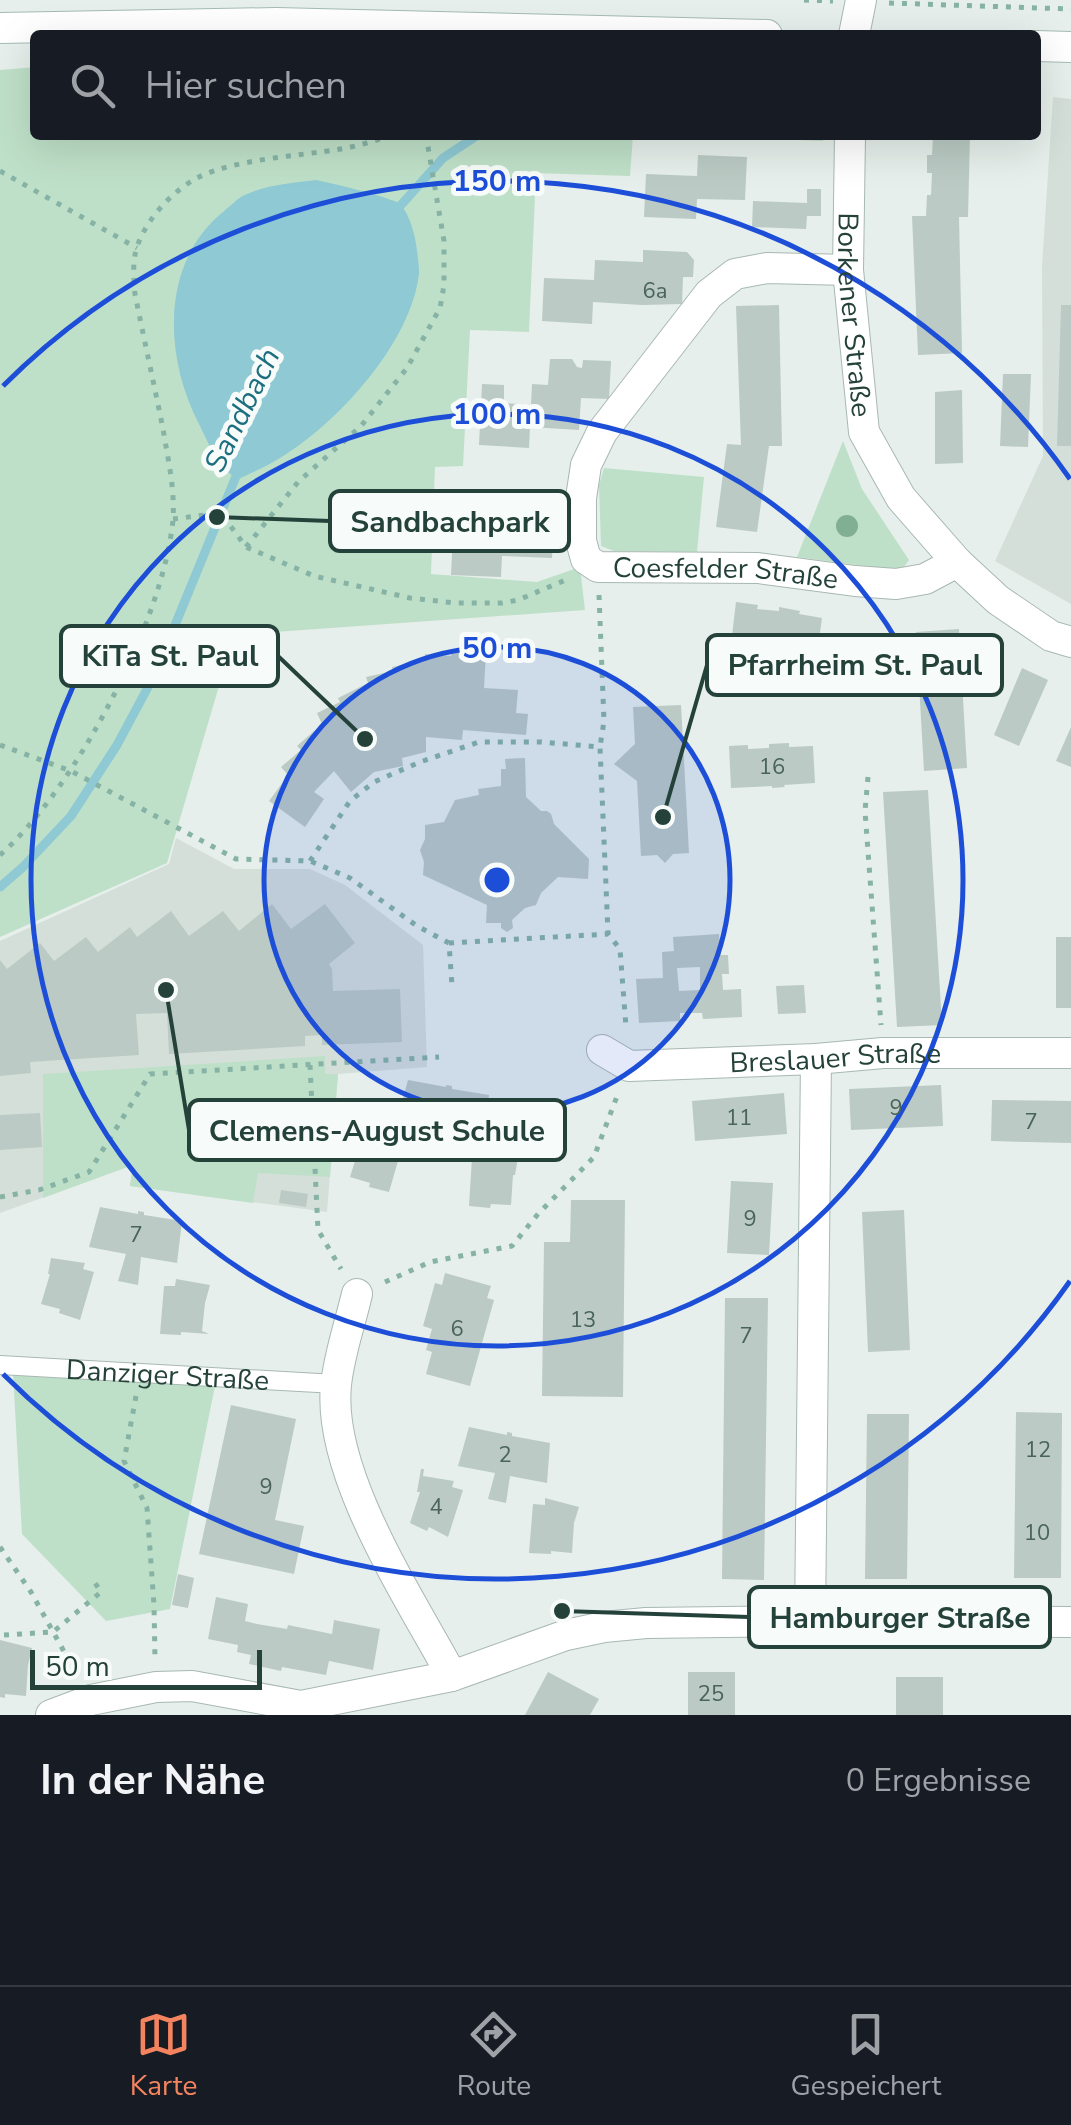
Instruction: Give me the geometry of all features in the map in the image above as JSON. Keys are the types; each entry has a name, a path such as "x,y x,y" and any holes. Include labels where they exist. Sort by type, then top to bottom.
{"street":[{"path":"855,30 861,1"},
{"path":"0,28 276,24 544,30"},
{"path":"1041,46 1071,47"},
{"name":"Borkener Straße","path":"850,140 848,270 864,432 900,498 957,562 998,600 1051,636 1071,642"},
{"name":"Coesfelder Straße","path":"848,270 767,268 735,274 709,294 602,432 586,464 581,498 581,541 586,559 598,567 758,568 896,584 926,579 957,562"},
{"path":"602,1050 629,1066"},
{"name":"Breslauer Straße","path":"629,1066 883,1053 1071,1053"},
{"path":"810,1620 816,1059"},
{"path":"357,1294 336,1384 336,1424 351,1477 380,1547 452,1676"},
{"path":"50,1715 91,1700 156,1686 192,1686 301,1706 452,1676 566,1636 646,1623 1071,1622"}],"lane":[{"name":"Danziger Straße","path":"0,1365 336,1384"}],"path":[{"path":"804,0 1071,9"},
{"path":"0,855 15,842 72,770 120,684 165,562 173,519 172,476 135,294 134,271 137,248 154,215 197,178 234,166 375,140"},
{"path":"246,547 298,482 361,426 407,368 440,308 444,241 427,140"},
{"path":"0,171 137,248"},
{"path":"173,519 221,512 246,547 314,576 410,598 502,604 598,567 608,934 620,949 629,1066 594,1157 512,1246 430,1262 357,1294 318,1230 310,1066"},
{"path":"310,861 350,800 374,782 420,762 479,742 600,747"},
{"path":"0,746 72,770 236,859 310,861 350,878 417,926 449,942 608,934"},
{"path":"868,776 865,811 883,1053"},
{"path":"449,942 452,986"},
{"path":"0,1197 39,1190 89,1172 150,1074 438,1057"},
{"path":"140,1374 124,1461 147,1508 156,1686"},
{"path":"0,1547 31,1592 91,1700"},
{"path":"4,1635 53,1632 101,1592 91,1577"}],"shaded area":[{"path":"1053,97 1071,99 1071,604 995,561 1043,456 1042,266"},
{"path":"176,838 234,869 310,869 345,885 423,945 427,1067 338,1074 327,1212 130,1186 133,1165 0,1213 0,941 169,864"}],"green space":[{"path":"30,67 30,140 633,140 630,176 536,173 529,332 470,330 463,466 435,467 431,574 537,582 580,567 585,610 234,635 167,863 0,937 0,70"},
{"path":"843,441 862,489 909,560 901,571 797,557"},
{"path":"604,468 704,477 697,552 614,551 601,546 599,485"},
{"path":"325,1056 325,1074 338,1074 330,1177 258,1173 253,1203 130,1186 133,1165 43,1198 43,1074"},
{"path":"13,1373 215,1386 170,1609 106,1621 22,1534"}],"water":[{"path":"316,180 383,197 401,206 416,245 419,273 413,299 387,353 347,403 302,443 239,479 215,455 187,398 175,341 178,284 202,233 239,199 268,187"}],"building":[{"path":"933,140 970,140 968,217 959,217 962,353 918,355 912,216 926,216 932,173 927,173 927,155 932,155"},
{"path":"698,155 747,157 745,200 697,199 696,219 644,217 646,174 697,176"},
{"path":"807,189 821,189 821,216 807,216 806,229 752,227 753,201 807,203"},
{"path":"643,250 687,252 694,260 693,277 683,277 682,304 593,302 592,324 542,321 544,278 594,280 595,260 643,262"},
{"path":"779,305 782,446 769,446 757,532 716,527 727,444 741,445 736,306"},
{"path":"1061,305 1071,305 1071,446 1057,446"},
{"path":"550,359 572,359 582,368 583,360 611,361 609,399 581,398 579,430 530,427 529,448 479,445 482,384 504,385 504,403 531,405 532,384 548,385"},
{"path":"1003,374 1031,374 1028,447 1000,446"},
{"path":"962,390 963,463 935,464 935,392"},
{"path":"504,514 554,516 552,558 502,556 501,577 451,575 453,531 503,534"},
{"path":"736,602 758,605 757,609 779,611 779,607 822,618 817,655 731,644"},
{"path":"959,629 967,768 924,771 916,632"},
{"path":"452,651 486,653 484,688 518,690 516,713 528,714 526,735 463,730 462,740 426,737 426,752 402,758 403,766 374,772 351,792 334,771 314,792 324,799 305,827 269,801 288,775 281,767 322,724 317,713 368,683 366,677 424,660 425,654 451,656"},
{"path":"1022,668 1048,680 1019,746 994,735"},
{"path":"681,705 689,853 673,854 665,863 657,855 641,856 637,781 614,764 635,744 633,707"},
{"path":"1071,727 1071,767 1056,761"},
{"path":"789,743 789,747 813,746 815,783 731,788 729,746 769,748 769,744"},
{"path":"525,758 526,797 541,811 551,814 554,824 589,859 588,879 558,877 541,893 536,905 525,908 512,920 513,928 507,932 501,923 486,923 487,905 423,875 420,850 425,825 444,822 455,800 479,795 478,789 501,786 505,759"},
{"path":"928,790 942,1025 897,1027 883,792"},
{"path":"272,904 291,929 325,904 355,943 329,964 333,991 400,989 402,1042 322,1045 322,1035 305,1036 305,1046 169,1054 167,1013 136,1014 139,1055 30,1062 31,1073 0,1076 0,960 7,969 40,943 54,961 86,937 98,952 130,927 137,937 171,911 189,936 223,911 239,931"},
{"path":"719,934 721,955 728,955 729,974 722,974 723,990 741,989 742,1017 703,1019 702,1013 680,1013 680,1021 639,1023 636,979 663,978 662,952 674,951 673,937","holes":["700,967 700,990 679,991 677,968"]},
{"path":"1056,937 1071,937 1071,1008 1056,1008"},
{"path":"804,985 806,1013 778,1014 776,986"},
{"path":"408,1080 489,1095 485,1137 448,1130 445,1156 427,1153 432,1127 397,1120"},
{"path":"941,1085 943,1126 851,1130 849,1089"},
{"path":"784,1093 787,1134 695,1141 692,1101"},
{"path":"992,1100 1071,1101 1071,1143 991,1141"},
{"path":"40,1113 42,1147 0,1150 0,1115"},
{"path":"359,1130 393,1135 391,1141 403,1144 389,1192 350,1177 359,1148"},
{"path":"484,1152 518,1157 511,1205 469,1206 472,1157 483,1157"},
{"path":"731,1181 773,1183 769,1255 727,1253"},
{"path":"281,1190 308,1194 306,1207 279,1203"},
{"path":"571,1200 625,1200 623,1397 542,1396 544,1242 570,1242"},
{"path":"100,1207 182,1221 177,1263 141,1257 138,1285 118,1281 126,1254 89,1247"},
{"path":"904,1210 910,1350 868,1352 862,1212"},
{"path":"51,1258 85,1263 83,1269 94,1272 80,1320 41,1304"},
{"path":"445,1273 491,1286 487,1298 494,1300 470,1386 426,1374 432,1352 426,1350 432,1329 423,1326 435,1283 442,1285"},
{"path":"176,1279 210,1285 202,1331 209,1334 160,1334 164,1286 175,1286"},
{"path":"725,1298 768,1298 764,1580 722,1579"},
{"path":"231,1405 296,1419 275,1520 304,1526 294,1574 199,1554"},
{"path":"1016,1412 1062,1413 1061,1578 1014,1578"},
{"path":"867,1414 909,1414 907,1579 865,1579"},
{"path":"469,1427 550,1443 547,1483 510,1476 506,1503 488,1499 495,1473 458,1466"},
{"path":"421,1469 423,1476 454,1481 452,1487 463,1490 448,1537 410,1523 420,1492"},
{"path":"545,1498 579,1507 572,1553 529,1553 533,1504 545,1505"},
{"path":"178,1574 194,1578 188,1608 172,1605"},
{"path":"216,1597 248,1604 245,1621 257,1624 287,1629 288,1625 332,1634 334,1620 380,1629 373,1670 329,1661 326,1675 249,1664 251,1655 237,1652 238,1645 208,1639"},
{"path":"0,1640 32,1648 26,1696 0,1697"},
{"path":"548,1672 599,1699 590,1715 525,1715"},
{"path":"688,1672 735,1672 735,1715 688,1715"},
{"path":"896,1677 943,1677 943,1715 896,1715"}],"waterway":[{"name":"Sandbach","path":"393,214 443,158 470,140"},
{"name":"Sandbach","path":"0,887 71,816 117,745 155,674 239,469"}],"place":[{"name":"Sandbachpark","path":"217,517"},
{"name":"KiTa St. Paul","path":"365,739"},
{"name":"Pfarrheim St. Paul","path":"663,817"},
{"name":"Clemens-August Schule","path":"166,990"},
{"name":"Hamburger Straße","path":"562,1611"}]}
